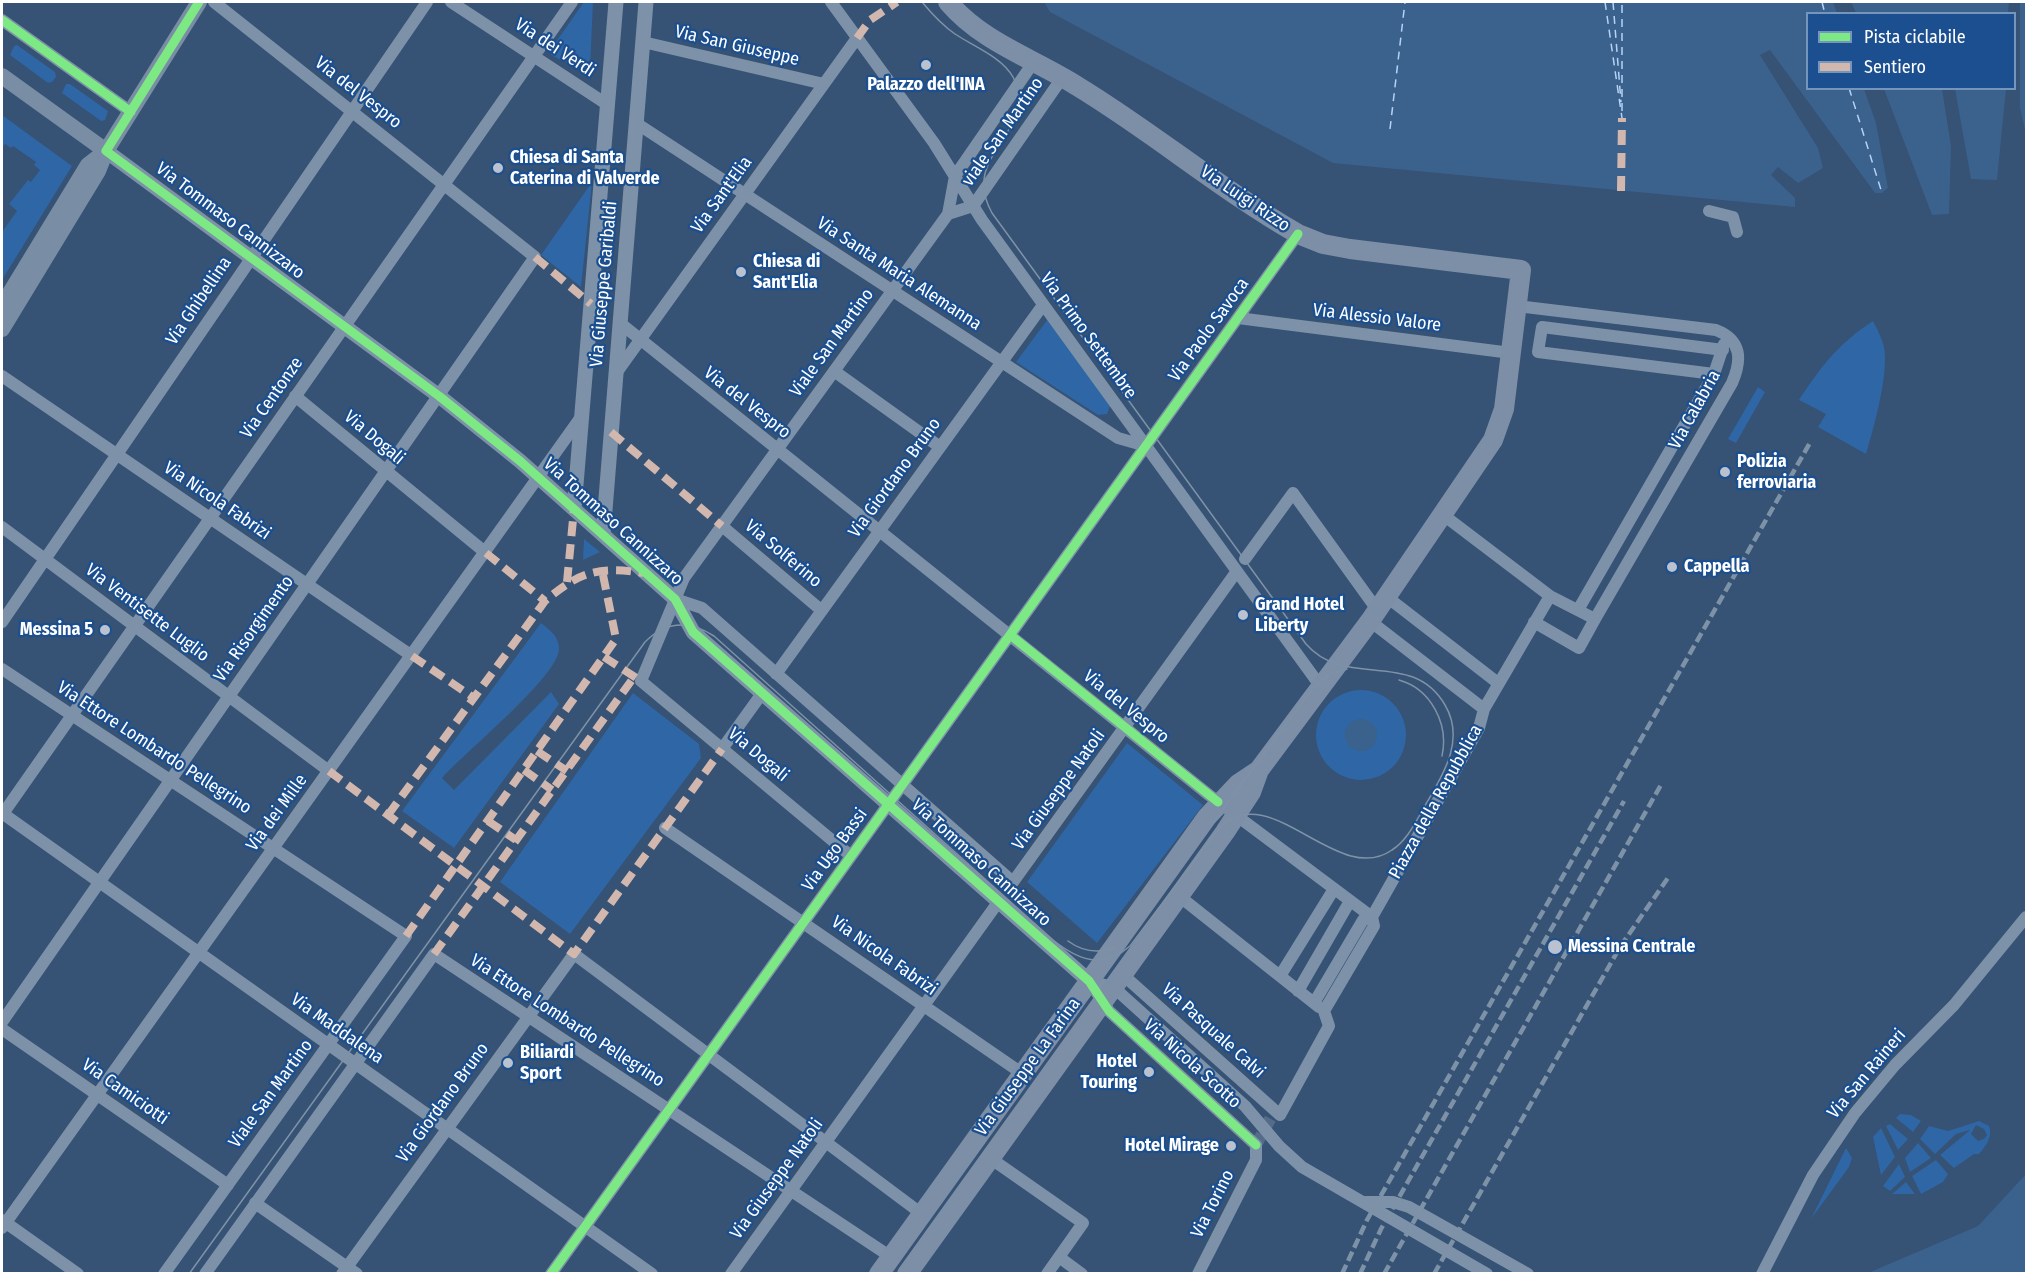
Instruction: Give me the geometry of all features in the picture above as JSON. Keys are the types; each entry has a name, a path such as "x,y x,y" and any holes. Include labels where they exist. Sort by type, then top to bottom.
{"main road":[{"path":"2,329 98,171 106,151 199,2"},
{"name":"Via Luigi Rizzo","path":"948,2 978,30 1062,78 1298,234 1323,244 1350,249 1521,270 1517,306"},
{"name":"Via Tommaso Cannizzaro","path":"2,76 106,151"},
{"path":"2,306 88,165 106,151"},
{"path":"1259,770 1378,610 1497,433 1504,409 1517,306"},
{"name":"Via Giuseppe La Farina","path":"879,1274 1218,802 1238,784 1259,770"},
{"name":"Via Giuseppe La Farina","path":"907,1274 1236,815 1251,792 1259,770"}],"street":[{"name":"Via del Vespro","path":"214,2 535,257"},
{"name":"Via Ghibellina","path":"2,622 427,2"},
{"name":"Via dei Verdi","path":"451,2 608,105"},
{"name":"Via Centonze","path":"2,814 572,2"},
{"name":"Via Giuseppe Garibaldi","path":"574,509 616,2"},
{"name":"Via Giuseppe Garibaldi","path":"603,535 646,2"},
{"name":"Via Primo Settembre","path":"831,2 955,176 973,206 1043,305 1321,687"},
{"path":"2,20 131,112"},
{"name":"Via Sant'Elia","path":"616,374 857,38"},
{"name":"Via San Giuseppe","path":"643,42 824,84"},
{"path":"973,206 948,214 955,176 1033,63"},
{"name":"viale San Martino","path":"973,206 1062,78"},
{"name":"Via Santa Maria Alemanna","path":"636,123 1118,438 1146,446"},
{"name":"Via Tommaso Cannizzaro","path":"106,151 439,396 539,478 675,599 693,632 1089,981"},
{"path":"1708,211 1733,217 1737,232"},
{"name":"Viale San Martino","path":"641,681 684,578 948,214"},
{"name":"Via Paolo Savoca","path":"1146,446 1298,234"},
{"name":"Via Risorgimento","path":"2,1022 535,257"},
{"name":"Via Giordano Bruno","path":"776,674 1043,305"},
{"path":"1517,306 1711,328 1726,334"},
{"name":"Via Alessio Valore","path":"1238,318 1511,353"},
{"name":"Via del Vespro","path":"620,323 1218,802"},
{"path":"1714,374 1538,352 1542,327 1723,350"},
{"name":"Via Calabria","path":"1578,610 1714,374 1726,334"},
{"name":"Via Calabria","path":"1534,622 1579,648 1736,375 1738,351 1734,341 1726,334"},
{"path":"834,371 940,447"},
{"name":"Via Nicola Fabrizi","path":"2,376 412,656"},
{"name":"Via Dogali","path":"295,396 486,553"},
{"name":"Via dei Mille","path":"3,1224 274,849 581,417"},
{"name":"Via Ugo Bassi","path":"551,1274 1146,446"},
{"path":"1245,559 1293,493 1378,610 1484,709"},
{"path":"1442,514 1550,596 1595,619"},
{"name":"Via Solferino","path":"722,526 821,610"},
{"name":"Via Ventisette Luglio","path":"2,527 329,771"},
{"name":"Via Giuseppe Natoli","path":"1013,882 1237,571"},
{"path":"1378,610 1498,683 1550,596"},
{"name":"Via Tommaso Cannizzaro","path":"675,599 702,608 1013,882"},
{"name":"Via Ettore Lombardo Pellegrino","path":"2,669 406,936"},
{"name":"Via Dogali","path":"641,681 851,856"},
{"name":"Piazza della Repubblica","path":"1314,1003 1363,920 1372,917 1479,728 1484,709 1498,683"},
{"path":"722,749 763,692"},
{"path":"1179,896 1324,1011 1374,926 1372,917 1218,802"},
{"name":"Via Maddalena","path":"2,814 652,1274"},
{"name":"Via Nicola Fabrizi","path":"665,828 1023,1074"},
{"path":"1280,976 1334,889"},
{"name":"Via Giuseppe Natoli","path":"731,1274 999,901"},
{"path":"1298,991 1350,901"},
{"name":"Via San Raineri","path":"1762,1274 1813,1175 1842,1131 1895,1065 1954,1005 2026,917"},
{"name":"Viale San Martino","path":"164,1274 406,936"},
{"name":"Via Ettore Lombardo Pellegrino","path":"356,1064 434,954 891,1257"},
{"name":"Via Giordano Bruno","path":"349,1271 447,1129 574,954 708,1055"},
{"path":"1089,981 1112,988 1245,1106 1289,1156 1302,1167 1486,1274"},
{"path":"1089,981 1112,988"},
{"name":"Via Pasquale Calvi","path":"1112,988 1280,1115 1329,1026 1324,1011"},
{"name":"Via Nicola Scotto","path":"1112,988 1256,1148"},
{"name":"Via Camiciotti","path":"2,1029 228,1185"},
{"path":"708,1055 922,1214"},
{"path":"205,1274 356,1064"},
{"name":"Via Torino","path":"1198,1274 1256,1160 1256,1148"},
{"path":"990,1158 1083,1223 1047,1274"},
{"path":"1359,1200 1368,1203 1393,1202 1409,1207 1528,1274"},
{"path":"255,1203 349,1271"},
{"path":"3,1224 78,1274"},
{"path":"1059,1257 1082,1274"}],"shaded area":[{"path":"584,2 593,2 590,69 587,73 551,55 551,49"},
{"path":"1044,2 1833,2 1837,12 1806,12 1806,90 1864,90 1876,123 1888,188 1882,193 1875,193 1770,50 1760,55 1818,148 1823,168 1798,183 1778,167 1771,175 1795,198 1795,207 1333,163 1050,12"},
{"path":"1851,2 2009,2 2008,12 1856,12"},
{"path":"2020,2 2026,2 2026,134 2020,108"},
{"path":"17,45 55,72 56,77 52,82 48,83 10,55 14,46"},
{"path":"66,84 70,84 108,111 105,120 101,121 62,93"},
{"path":"1884,90 1942,90 1951,146 1949,214 1932,215"},
{"path":"1955,90 2006,90 1997,180 1971,179"},
{"path":"2,115 72,166 2,280 2,232 17,211 9,204 28,180 31,182 40,170 34,165 36,162 13,146 11,148 5,144 2,148"},
{"path":"592,182 581,287 541,255"},
{"path":"1048,319 1110,406 1107,414 1098,415 1016,362"},
{"path":"1873,321 1881,337 1885,358 1880,400 1866,454 1818,427 1826,414 1799,400 1831,356"},
{"path":"1758,387 1765,392 1736,443 1728,439"},
{"path":"584,539 600,552 583,560"},
{"path":"541,623 557,640 559,649 555,661 528,695 442,778 454,790 551,692 559,704 454,848 402,811"},
{"path":"1361,690 1378,694 1393,703 1402,718 1406,735 1402,752 1393,767 1378,776 1361,780 1344,776 1329,767 1320,752 1316,735 1320,718 1329,703 1344,694"},
{"path":"633,693 699,744 701,758 570,934 500,882"},
{"path":"1361,719 1373,723 1377,735 1373,747 1361,751 1349,747 1345,735 1349,723"},
{"path":"1127,743 1203,805 1097,943 1027,882"},
{"path":"1900,1114 1911,1115 1921,1121 1913,1132 1896,1118"},
{"path":"1979,1121 1989,1126 1990,1134 1979,1154 1974,1154 1954,1168 1940,1155 1970,1130 1956,1134 1935,1154 1920,1139 1929,1126 1948,1131","holes":["1976,1125 1984,1129 1987,1135 1984,1139 1978,1141 1971,1134"]},
{"path":"1890,1124 1908,1139 1898,1150 1886,1126"},
{"path":"1881,1128 1895,1157 1881,1175 1873,1137"},
{"path":"1918,1143 1931,1158 1910,1172 1905,1158"},
{"path":"1846,1148 1852,1158 1849,1167 1811,1219"},
{"path":"1936,1160 1948,1174 1943,1182 1921,1194 1912,1176"},
{"path":"1899,1164 1905,1177 1890,1191 1883,1186"},
{"path":"2026,1174 2026,1273 1868,1273 1978,1226"},
{"path":"1906,1182 1915,1194 1892,1194"}],"ferry route":[{"path":"1390,129 1405,2"},
{"path":"1605,2 1622,118"},
{"path":"1613,2 1621,102"},
{"path":"1622,2 1622,111"},
{"path":"1822,2 1824,12"},
{"path":"1850,90 1882,193"}],"tunnel":[{"path":"1256,1145 1275,1110"}],"tram line":[{"path":"189,1274 645,642 669,627 687,625 714,636 1053,940 1072,953 1091,960 1110,958 1130,946 1220,827 1240,815 1261,815 1283,823 1327,847 1350,856 1371,858 1392,850 1406,837 1416,822 1443,773 1452,746 1451,719 1445,705 1431,688 1415,678 1397,673 1340,665 1322,657 1306,644 992,213 984,192 985,174 991,157 1010,128 1017,112 1019,96 1013,77 995,58 946,27 922,2"},
{"path":"1211,825 1313,688 1333,672 1347,669"},
{"path":"1399,680 1420,691 1435,709 1443,732 1442,756"},
{"path":"1068,941 1079,948 1091,951 1103,951 1116,947"}],"railway":[{"path":"1342,1274 1367,1220 1811,441"},
{"path":"1384,1274 1662,783"},
{"path":"1360,1274 1381,1229 1624,801"},
{"path":"1434,1274 1620,947 1670,875"}],"marked path":[{"path":"857,38 870,20 897,2"},
{"path":"1621,191 1622,118"},
{"path":"535,257 591,304"},
{"path":"611,432 722,526"},
{"path":"567,582 574,509"},
{"path":"486,553 545,601"},
{"path":"406,936 616,639 602,570"},
{"path":"388,815 545,601 568,583 590,574 613,570 643,573"},
{"path":"412,656 474,698"},
{"path":"604,657 641,681"},
{"path":"434,954 634,677"},
{"path":"329,771 574,954 722,749"},
{"path":"537,751 567,771"},
{"path":"524,770 552,790"},
{"path":"488,821 516,840"}],"cycle path":[{"path":"199,2 106,151 439,396 520,461 675,599 693,632 1089,981 1109,1011 1256,1145"},
{"path":"2,20 131,112"},
{"path":"551,1274 1298,234"},
{"path":"1014,638 1218,802"}],"place":[{"name":"Palazzo dell'INA","path":"926,65"},
{"name":"Chiesa di Santa Caterina di Valverde","path":"498,168"},
{"name":"Chiesa di Sant'Elia","path":"741,272"},
{"name":"Polizia ferroviaria","path":"1725,472"},
{"name":"Cappella","path":"1672,567"},
{"name":"Grand Hotel Liberty","path":"1243,615"},
{"name":"Messina 5","path":"105,630"},
{"name":"Messina Centrale","path":"1555,947"},
{"name":"Biliardi Sport","path":"508,1063"},
{"name":"Hotel Touring","path":"1149,1072"},
{"name":"Hotel Mirage","path":"1231,1146"}]}
